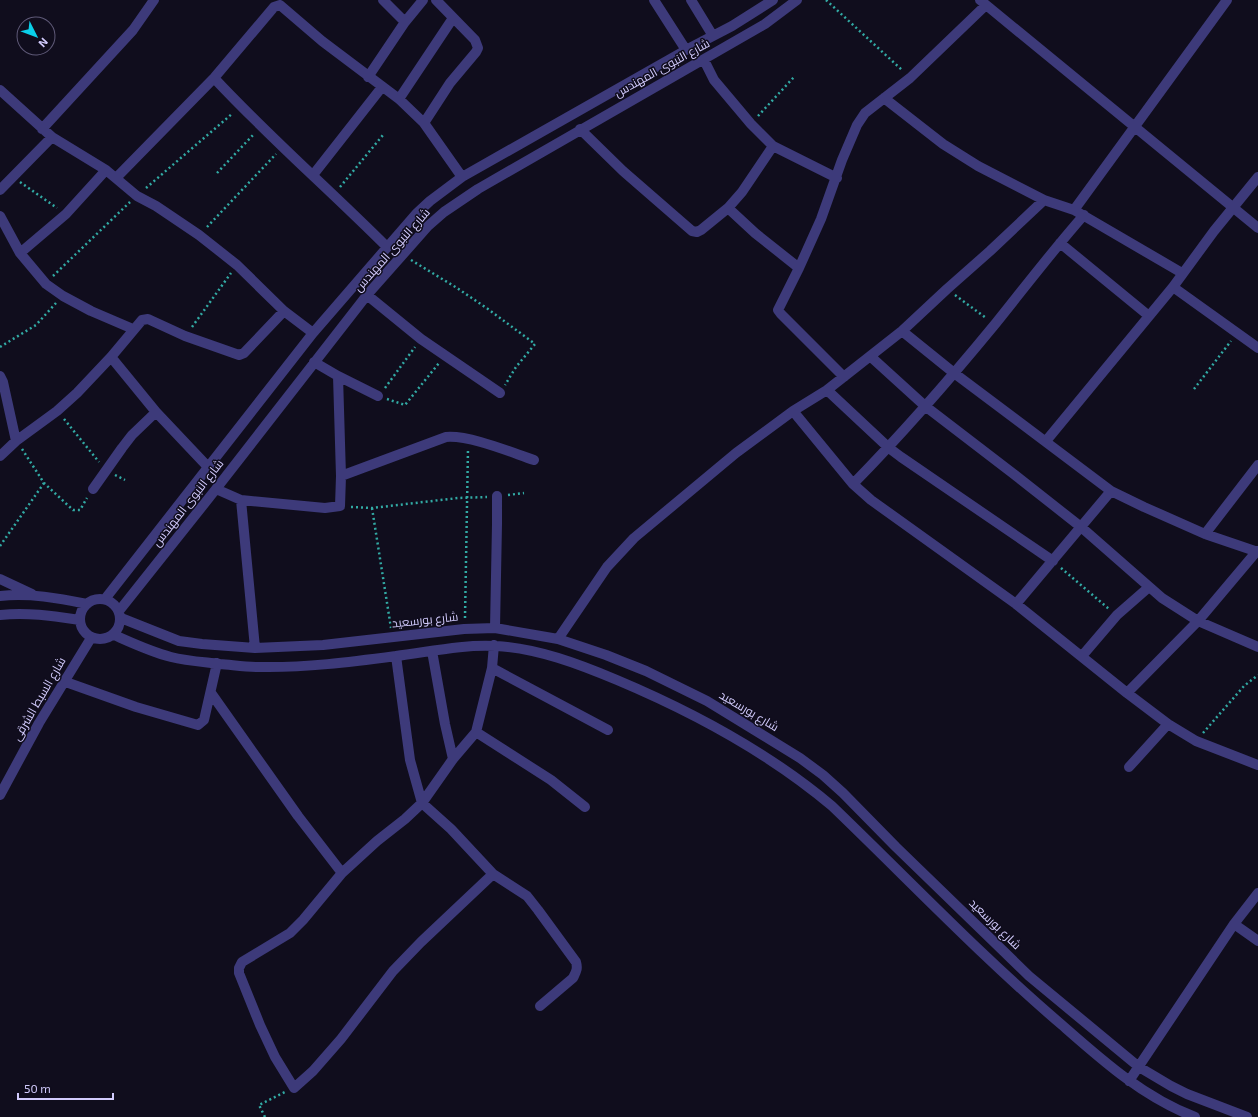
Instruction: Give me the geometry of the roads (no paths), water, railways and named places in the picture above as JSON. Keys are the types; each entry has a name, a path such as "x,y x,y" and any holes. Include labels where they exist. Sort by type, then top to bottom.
{"street":[{"path":"42,129 133,30 154,0"},
{"path":"383,0 405,22"},
{"path":"368,77 405,22 423,0"},
{"path":"424,123 450,83 478,48 476,40 436,0"},
{"path":"654,0 686,50"},
{"path":"691,0 713,36"},
{"name":"شارع النبوى المهندس","path":"105,599 313,334 416,214 430,201 462,178 686,50 756,12 773,0"},
{"name":"شارع النبوى المهندس","path":"120,614 367,295 428,226 461,200 580,129 765,24 798,0"},
{"path":"1074,210 1227,0"},
{"path":"844,377 779,313 779,308 821,219 837,178 842,160 857,125 865,113 910,78 983,3 1258,228"},
{"path":"116,178 214,78 274,7 280,5 368,77 399,99 424,123 462,178"},
{"path":"399,99 453,18"},
{"path":"704,60 714,80 751,124 773,146 837,178"},
{"path":"214,78 261,126 387,247"},
{"path":"313,175 382,87"},
{"path":"0,90 52,137 106,170 137,196 156,206 237,265 284,311 313,334"},
{"path":"884,98 942,144 960,155 1044,200 1084,215 1182,273"},
{"path":"580,129 623,171 692,231 697,232 728,208 742,192 773,146"},
{"path":"0,190 14,178 52,137"},
{"path":"20,253 66,214 106,170"},
{"path":"1046,441 1150,316 1258,177"},
{"path":"558,639 607,567 634,538 736,453 793,411 828,390 902,331 1044,200"},
{"path":"728,208 755,233 799,268"},
{"path":"853,484 889,448 995,324 1084,215"},
{"path":"0,216 20,253 46,284 63,296 91,311 133,329"},
{"path":"1060,243 1150,316"},
{"path":"1173,287 1258,348"},
{"path":"367,295 422,338 500,393"},
{"path":"0,456 16,441 57,412 77,393 111,357 142,320 148,319 186,336 241,355 284,311"},
{"path":"902,331 1111,491 1205,534 1257,551 1198,621 1127,693"},
{"path":"870,356 925,406 1010,470 1081,527 1162,598 1198,621 1258,647"},
{"path":"111,357 156,412 208,467"},
{"path":"314,362 378,396"},
{"path":"216,489 241,500 325,508 340,506 341,476 338,376"},
{"path":"1,381 16,441"},
{"path":"828,390 900,457 1053,561"},
{"path":"793,411 853,484 871,500 1016,604 1168,724 1196,741 1258,766"},
{"path":"93,489 132,435 156,412"},
{"path":"341,476 446,437 455,436 534,460"},
{"path":"1205,534 1258,465"},
{"path":"1016,604 1111,491"},
{"path":"495,628 497,496"},
{"path":"241,500 255,648"},
{"path":"0,579 35,596"},
{"path":"1082,656 1117,615 1149,587"},
{"path":"0,596 56,597 87,604"},
{"path":"105,599 110,602 120,614 119,627 114,635 107,639 99,640 91,638 85,633 80,620 83,609 92,601 105,599"},
{"name":"شارع بورسعيد","path":"120,614 179,641 255,648 323,645 392,636 464,629 495,628 558,639 606,655 646,671 707,702 800,758 823,775 1030,976 1139,1067 1187,1094 1247,1117"},
{"path":"0,615 46,615 80,620"},
{"path":"114,635 148,650 171,657 194,662 258,667 291,667 494,645 547,654 598,672 639,689 698,718 751,748 811,789 832,806 1018,987 1108,1065 1129,1081 1163,1102 1195,1117"},
{"name":"شارع السبط الشرقى","path":"0,795 63,682 91,638"},
{"path":"493,874 421,942 393,971 341,1039 318,1066 294,1088 275,1057 260,1026 239,973 239,968 242,962 290,933 303,920 342,873 377,841 405,819 422,802 453,759 476,732 492,668 494,645"},
{"path":"432,651 453,759"},
{"path":"598,672 606,655"},
{"path":"396,656 410,760 422,802 451,829 493,874 527,896 576,962 576,972 573,978 540,1006"},
{"path":"63,682 136,707 198,725 204,720 217,664"},
{"path":"492,668 608,730"},
{"path":"211,693 298,816 342,873"},
{"path":"1129,767 1168,724"},
{"path":"476,732 551,780 585,807"},
{"path":"1129,1081 1234,924 1258,893"},
{"path":"1234,924 1258,941"}]}
